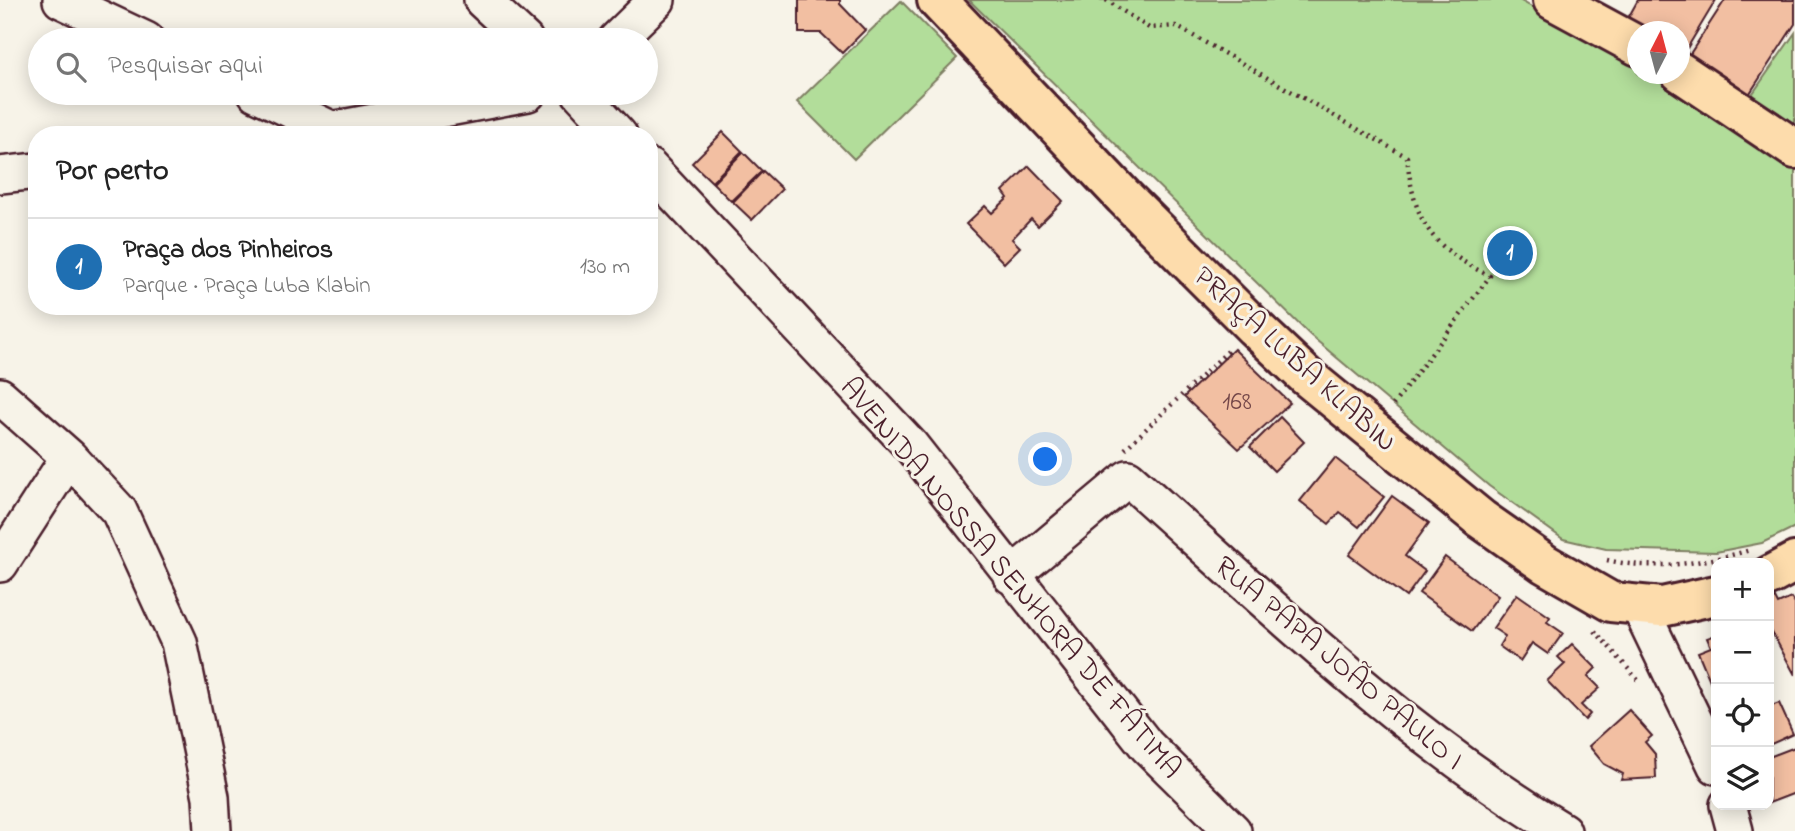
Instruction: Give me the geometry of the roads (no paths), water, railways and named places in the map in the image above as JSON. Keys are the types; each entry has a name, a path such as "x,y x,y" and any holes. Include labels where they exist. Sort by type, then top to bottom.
{"main road":[{"name":"PRAÇA LUBA KLABIN","path":"937,0 1124,197 1254,327 1306,376 1481,519 1545,564 1611,602 1662,607 1711,596"},
{"path":"1553,0 1627,41"},
{"path":"1690,79 1795,149"},
{"path":"1774,561 1795,562"}],"street":[{"path":"61,0 120,28"},
{"path":"482,0 512,28"},
{"path":"628,28 657,0"},
{"path":"275,105 309,126"},
{"path":"356,126 466,105"},
{"path":"591,105 611,126"},
{"path":"0,176 28,172"},
{"name":"AVENIDA NOSSA SENHORA DE FÁTIMA","path":"658,177 911,446 1147,746 1233,831"},
{"path":"0,397 69,457 120,511 179,642 211,797 213,831"},
{"path":"0,564 69,457"},
{"name":"RUA PAPA JOÃO PAULO I","path":"1011,576 1128,478 1355,679 1469,771 1563,831"},
{"path":"1639,606 1711,756"},
{"path":"1729,810 1735,831"}],"place":[{"name":"Praça dos Pinheiros","path":"1510,253"}]}
